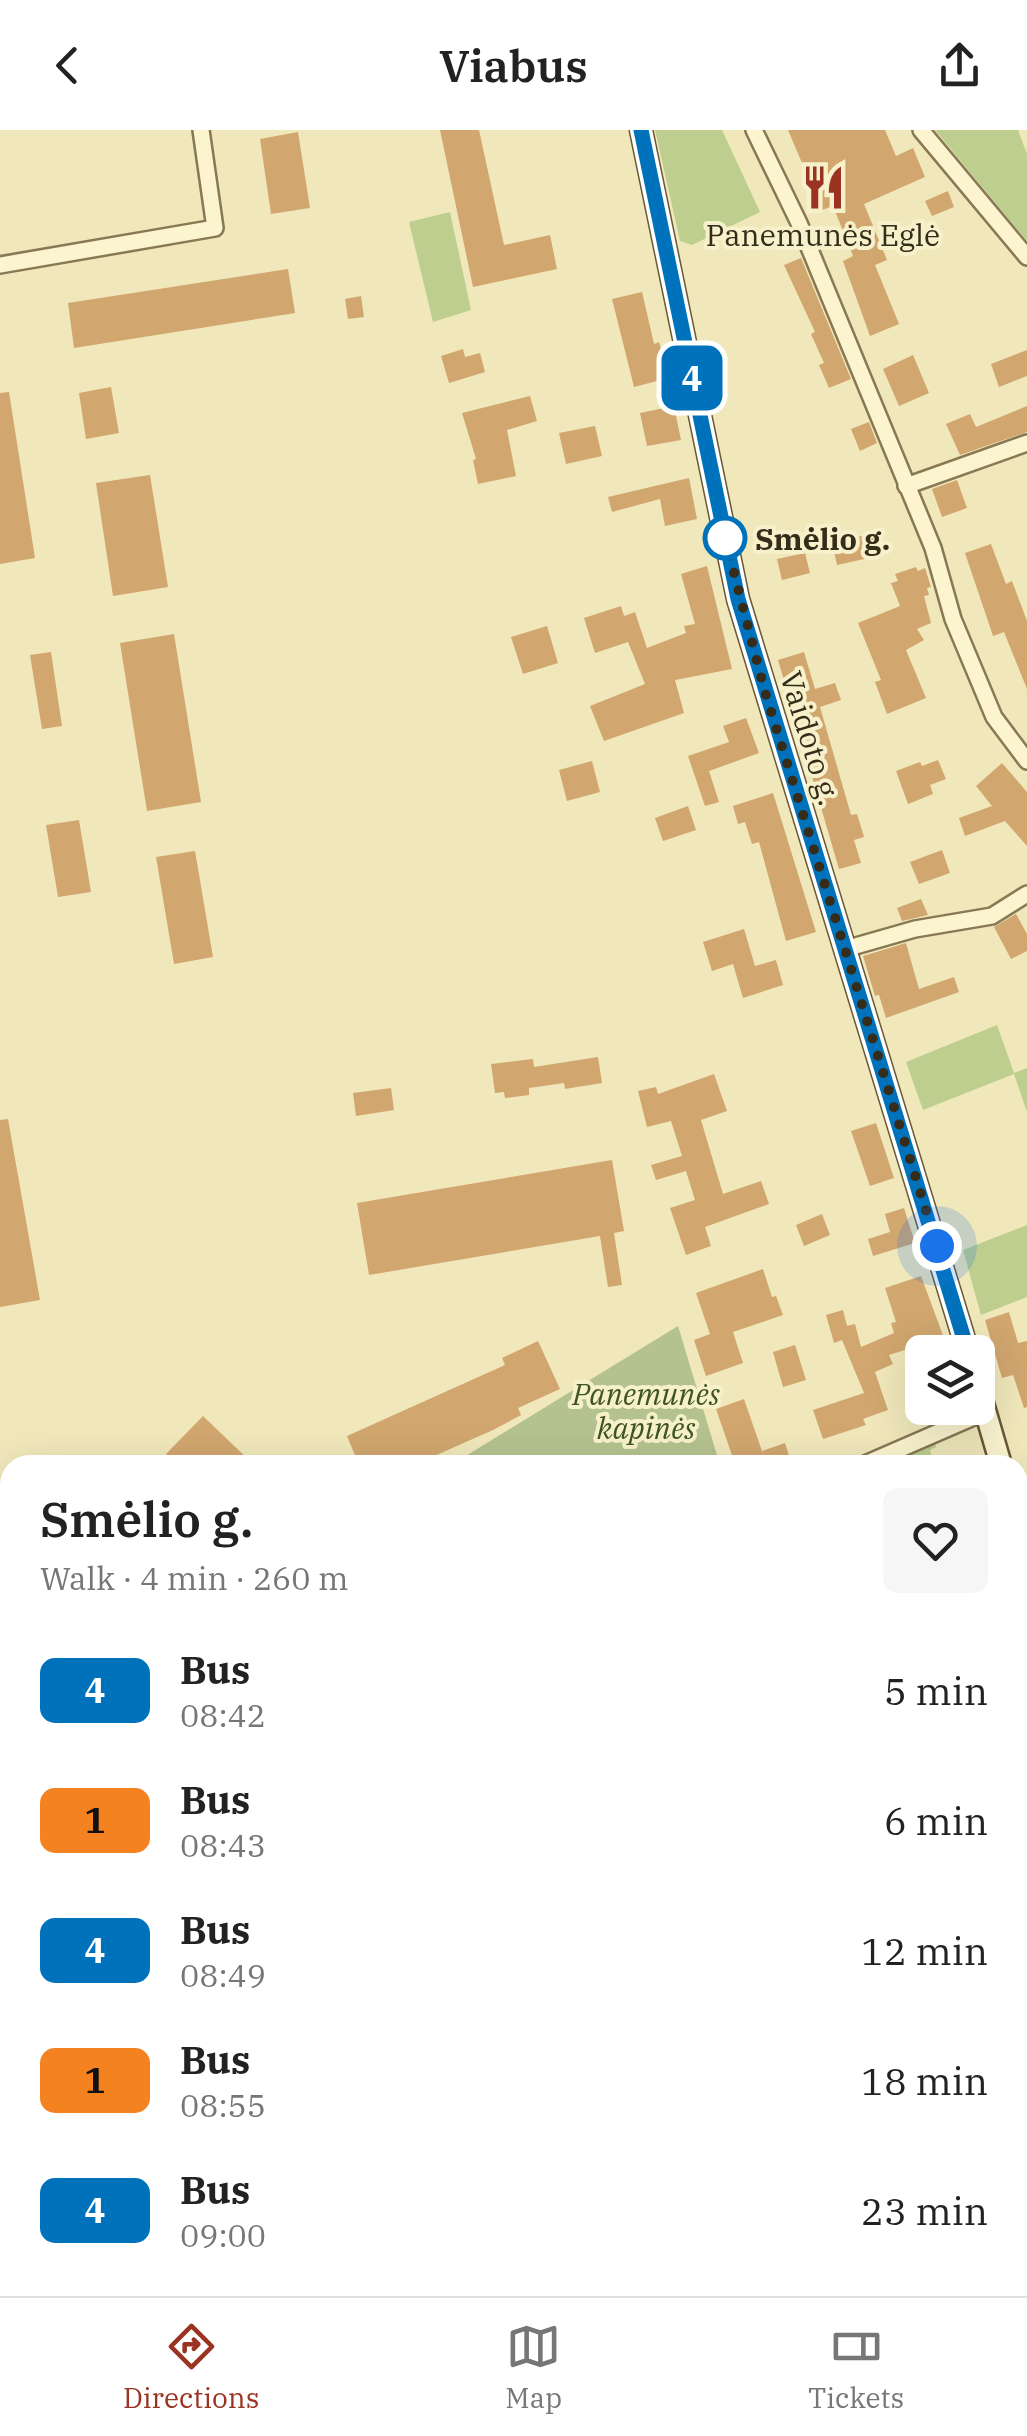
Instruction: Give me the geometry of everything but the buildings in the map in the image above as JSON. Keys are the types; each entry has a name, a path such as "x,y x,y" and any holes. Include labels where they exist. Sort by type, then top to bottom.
{"main road":[{"name":"Vaidoto g.","path":"640,130 738,599 963,1335"},
{"path":"989,1425 998,1455"}],"street":[{"path":"0,264 215,228 201,130"},
{"path":"754,130 800,223 933,548 954,619 994,717 1027,760"},
{"path":"921,130 1027,257"},
{"path":"906,486 1027,443"},
{"path":"845,950 915,929 992,916 1027,894"},
{"path":"885,1455 955,1425"}],"green space":[{"path":"655,130 722,130 760,212 692,245 680,241"},
{"path":"935,130 1018,130 1027,154 1027,241"},
{"path":"450,212 471,310 433,322 409,222"},
{"path":"997,1025 1014,1073 1027,1068 1027,1112 1014,1074 923,1110 906,1062"},
{"path":"1027,1225 1027,1297 981,1315 963,1250"},
{"name":"Panemunės kapinės","path":"678,1326 717,1455 467,1455"},
{"path":"934,1440 936,1447 930,1450 931,1455 902,1455"}],"bus line":[{"name":"4","path":"641,130 738,599 963,1335"}],"place":[{"name":"Panemunės Eglė","path":"823,187"},
{"name":"Smėlio g.","path":"725,538"}],"route":[{"path":"725,538 765,692 937,1246"}]}
